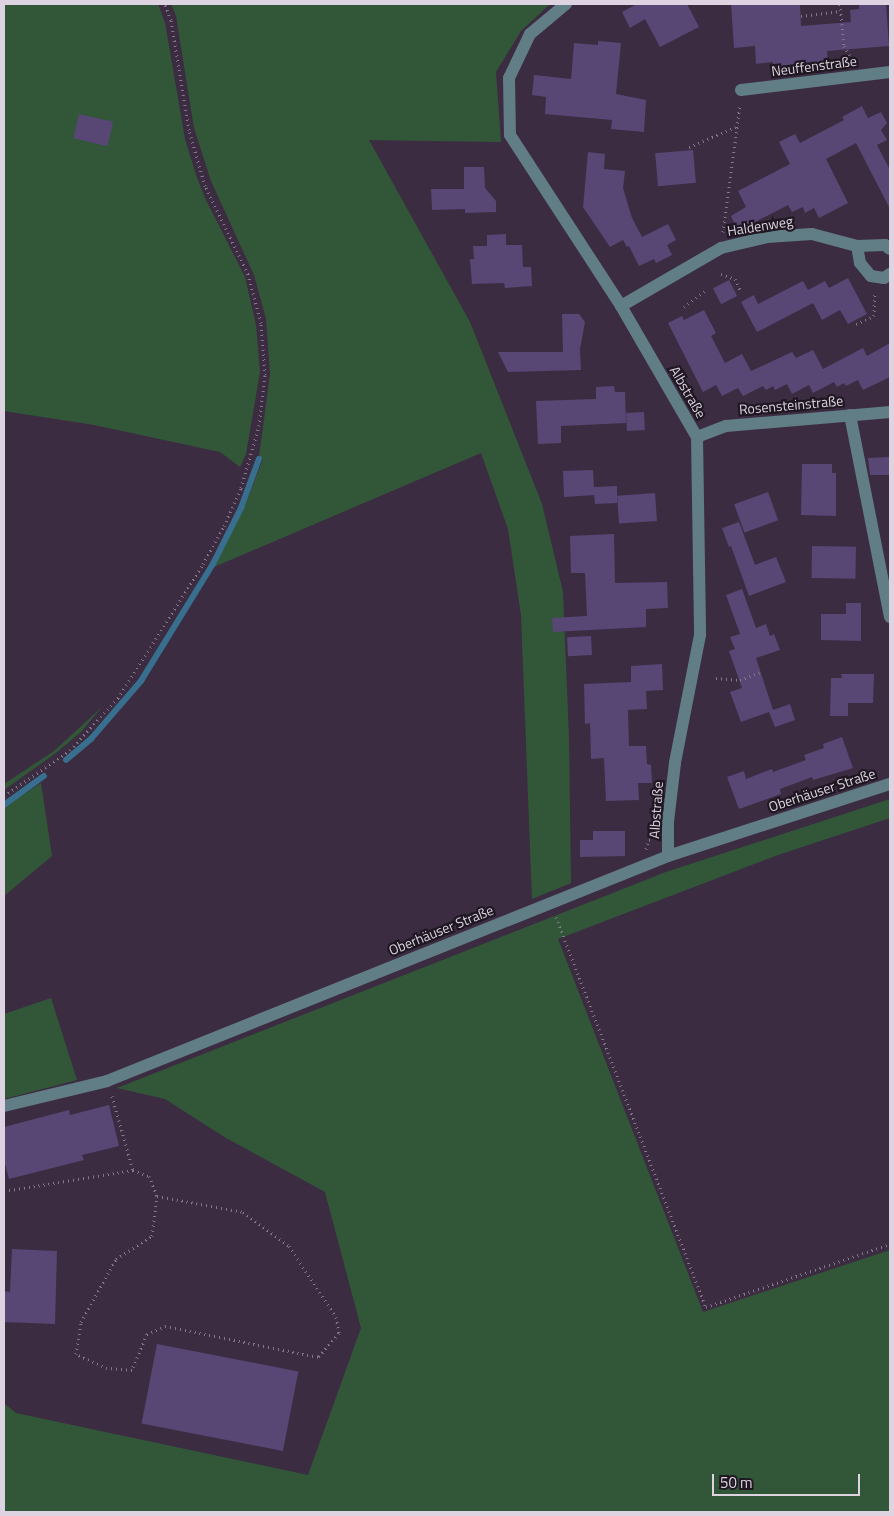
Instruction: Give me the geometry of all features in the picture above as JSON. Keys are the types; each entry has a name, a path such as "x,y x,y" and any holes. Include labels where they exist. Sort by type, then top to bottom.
{"street":[{"name":"Albstraße","path":"566,4 530,34 509,78 510,135 621,306 697,437 700,635 675,763 668,822 668,856"},
{"name":"Neuffenstraße","path":"741,90 890,72"},
{"name":"Haldenweg","path":"621,306 721,248 767,237 812,234 857,246 885,245 890,249"},
{"path":"857,246 860,263 871,276 884,276"},
{"name":"Rosensteinstraße","path":"697,437 726,426 890,412"},
{"path":"850,415 890,617"},
{"name":"Oberhäuser Straße","path":"4,1106 107,1081 668,856 890,784"}],"path":[{"path":"4,796 70,750 118,698 203,564 224,526 241,488 259,426 265,375 260,323 248,274 205,186 189,130 171,20 165,4"},
{"path":"840,4 844,46 862,75"},
{"path":"802,16 841,11"},
{"path":"721,248 741,90"},
{"path":"689,147 737,127"},
{"path":"721,274 735,280 741,292"},
{"path":"856,324 874,316 873,309 884,276"},
{"path":"684,307 704,291"},
{"path":"716,678 740,680 761,672"},
{"path":"556,918 706,1307 890,1244"},
{"path":"107,1081 133,1170"},
{"path":"4,1191 133,1170 149,1176 157,1196 152,1236 116,1259 81,1322 76,1354 107,1368 132,1370 146,1334 166,1326 318,1357 339,1333 336,1317 289,1246 243,1212 157,1196"}],"green space":[{"path":"4,4 158,4 165,23 185,139 205,198 245,277 256,325 260,372 246,454 240,467 220,452 94,425 4,411"},
{"path":"171,4 550,4 521,31 496,72 501,142 369,140 470,322 542,504 563,592 569,738 571,883 532,899 521,615 508,529 481,453 214,567 245,505 263,459 259,457 270,374 266,319 254,275 211,181 194,128 176,16"},
{"path":"102,707 81,732 56,753 4,790 4,784 54,751"},
{"path":"41,783 52,856 4,896 4,807"},
{"path":"890,799 890,818 778,855 558,939 703,1312 890,1250 890,1512 4,1512 4,1403 16,1413 308,1475 361,1328 325,1192 226,1138 165,1099 117,1088 666,872"},
{"path":"51,998 77,1080 4,1099 4,1014"}],"building":[{"path":"637,4 687,4 699,27 660,47 645,19 630,28 622,12"},
{"path":"731,4 800,4 801,26 851,22 850,10 859,9 859,4 886,4 889,46 827,51 828,62 773,67 773,62 756,64 755,46 734,48"},
{"path":"598,41 621,43 616,94 646,100 644,132 611,129 612,120 545,114 546,97 532,95 534,75 571,79 574,43 598,45"},
{"path":"862,106 868,118 881,112 887,123 881,130 887,140 877,145 890,170 890,209 856,143 826,159 848,203 819,218 814,208 805,213 803,207 792,212 788,205 755,222 756,225 739,233 731,216 746,207 738,191 790,164 779,142 795,134 800,143 844,120 842,117"},
{"path":"79,114 113,122 107,146 73,138"},
{"path":"693,150 696,183 658,186 655,153"},
{"path":"588,152 605,154 604,169 625,171 623,188 632,218 642,237 668,224 676,240 667,245 672,255 656,263 654,259 639,266 629,246 627,247 623,240 610,247 583,207"},
{"path":"464,167 484,167 485,188 496,201 496,212 465,213 465,209 432,210 431,189 464,189"},
{"path":"506,234 506,245 522,245 523,267 531,267 532,286 505,288 504,283 472,284 470,259 474,259 473,246 487,246 487,235"},
{"path":"848,278 867,314 848,324 840,310 822,320 813,303 757,332 741,302 754,295 758,304 803,281 808,290 825,281 829,288"},
{"path":"729,280 737,296 721,304 713,288"},
{"path":"704,310 716,333 711,336 725,363 742,354 751,371 792,352 796,358 813,350 823,369 863,348 867,356 890,343 890,377 863,390 858,380 846,386 844,383 837,387 834,382 813,393 809,385 792,394 787,384 775,390 773,386 766,390 763,386 743,396 738,388 722,396 716,385 703,392 668,323 682,316 684,320"},
{"path":"562,314 579,314 585,322 580,349 581,370 508,372 498,352 563,352"},
{"path":"614,386 615,392 625,392 626,423 561,426 561,443 538,444 536,401 596,399 596,387"},
{"path":"644,412 645,430 627,431 626,413"},
{"path":"890,457 890,475 870,475 868,458"},
{"path":"802,464 832,464 832,473 836,473 836,516 801,515"},
{"path":"593,470 594,487 617,486 617,503 595,504 594,495 564,497 563,471"},
{"path":"768,492 778,520 744,533 734,504"},
{"path":"655,493 657,521 619,524 617,496"},
{"path":"739,522 755,565 776,557 786,582 749,596 731,546 729,547 722,528"},
{"path":"614,534 615,583 667,582 668,608 646,609 646,627 553,632 552,618 587,616 585,573 571,573 570,536"},
{"path":"812,546 856,547 855,579 811,578"},
{"path":"742,589 756,628 766,624 770,636 774,634 780,650 756,658 773,710 790,704 795,720 775,727 769,712 741,722 730,692 742,688 729,651 735,649 730,637 740,634 726,595"},
{"path":"846,603 861,603 861,641 821,640 821,614 846,614"},
{"path":"591,636 592,655 568,656 567,637"},
{"path":"662,664 663,690 646,691 647,709 628,710 629,746 646,746 647,764 651,765 652,783 638,783 639,800 606,801 604,758 591,759 590,723 585,724 584,684 631,682 631,666"},
{"path":"841,674 874,674 873,703 848,703 848,716 830,716 831,678 842,678"},
{"path":"842,737 853,768 813,780 812,777 780,789 781,794 739,809 727,777 744,771 746,779 772,769 773,772 806,760 804,755 824,748 823,744"},
{"path":"593,831 625,831 625,856 580,857 580,840 593,840"},
{"path":"109,1105 119,1146 82,1155 84,1160 9,1179 4,1160 4,1127 69,1110 70,1115"},
{"path":"12,1249 57,1251 55,1324 4,1322 4,1291 10,1292"},
{"path":"157,1344 298,1371 283,1451 142,1424"}],"waterway":[{"path":"66,760 91,739 141,681 213,564 241,508 259,459"},
{"path":"4,805 44,776"}]}
